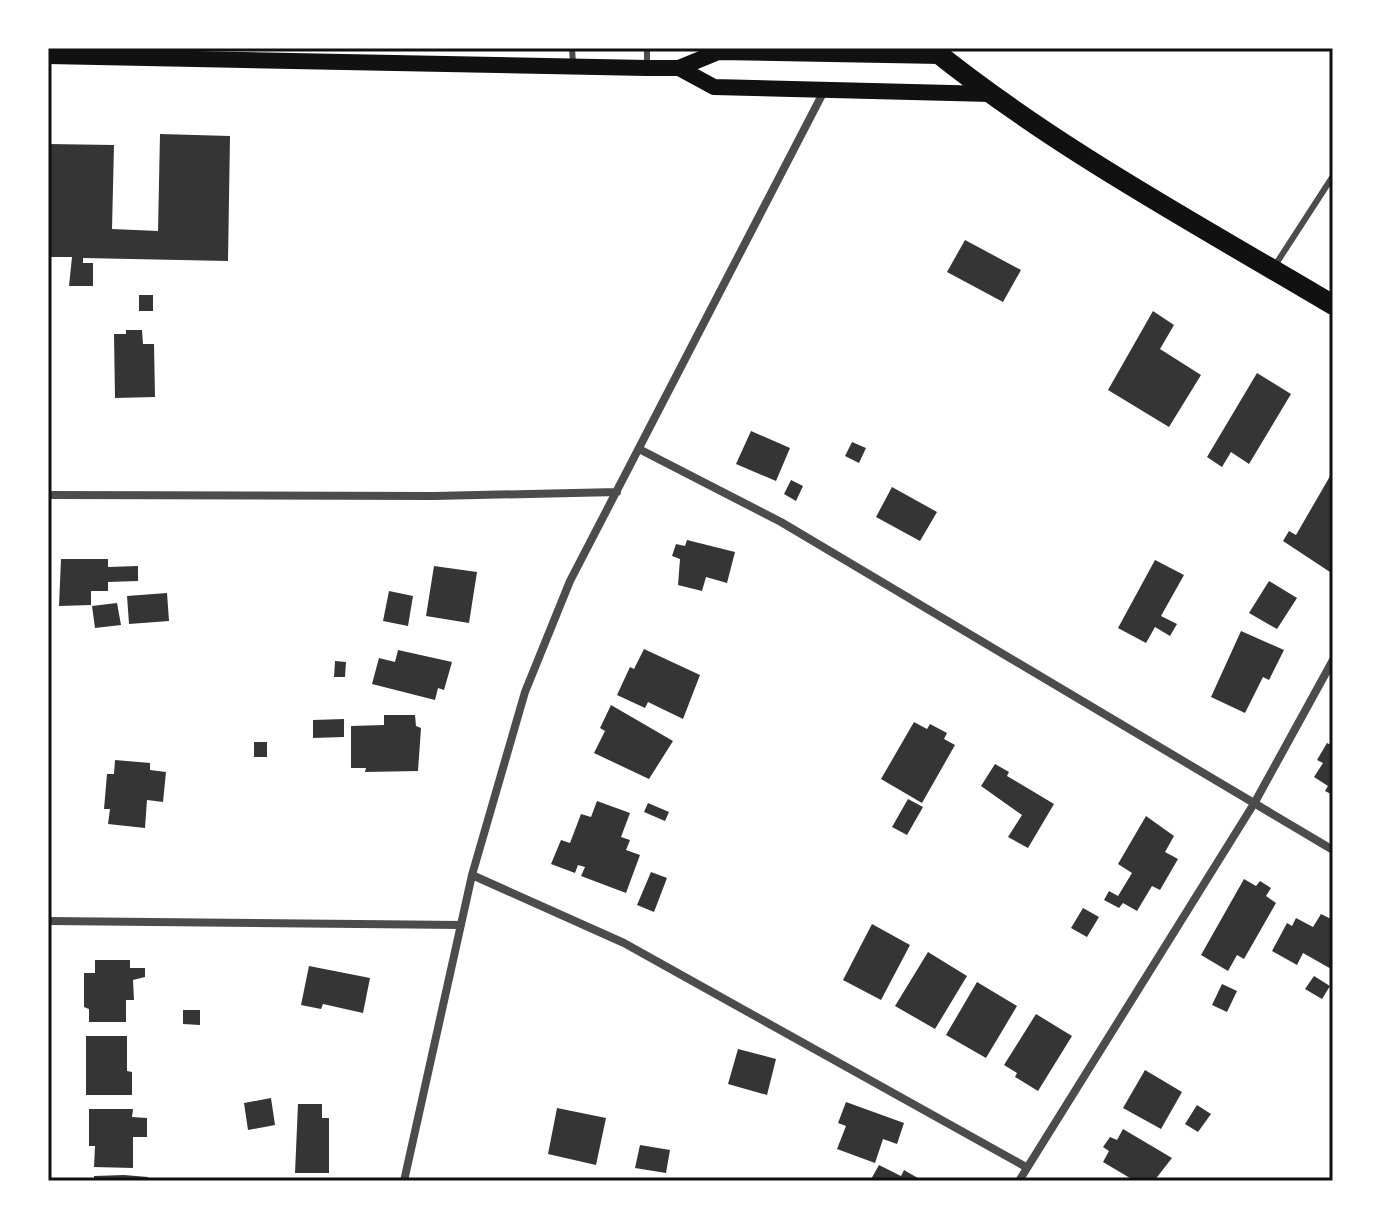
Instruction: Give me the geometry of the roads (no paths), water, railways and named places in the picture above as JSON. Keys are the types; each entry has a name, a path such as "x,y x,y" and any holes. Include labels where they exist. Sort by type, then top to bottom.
{"main road":[{"path":"48,56 429,56 573,66 679,68 718,52 743,50 936,52 991,94 1134,187 1333,305"},
{"path":"679,68 714,87 991,94"}],"street":[{"path":"404,1181 472,875 525,692 570,581 824,90"},
{"path":"639,449 781,522 1333,850"},
{"path":"48,495 434,496 617,492"},
{"path":"1019,1181 1255,802 1333,660"},
{"path":"472,875 624,943 1026,1167"},
{"path":"48,921 461,925"}],"lane":[{"path":"572,48 573,66"},
{"path":"647,48 647,68"},
{"path":"1273,269 1333,176"},
{"path":"1324,190 1333,187"}]}
